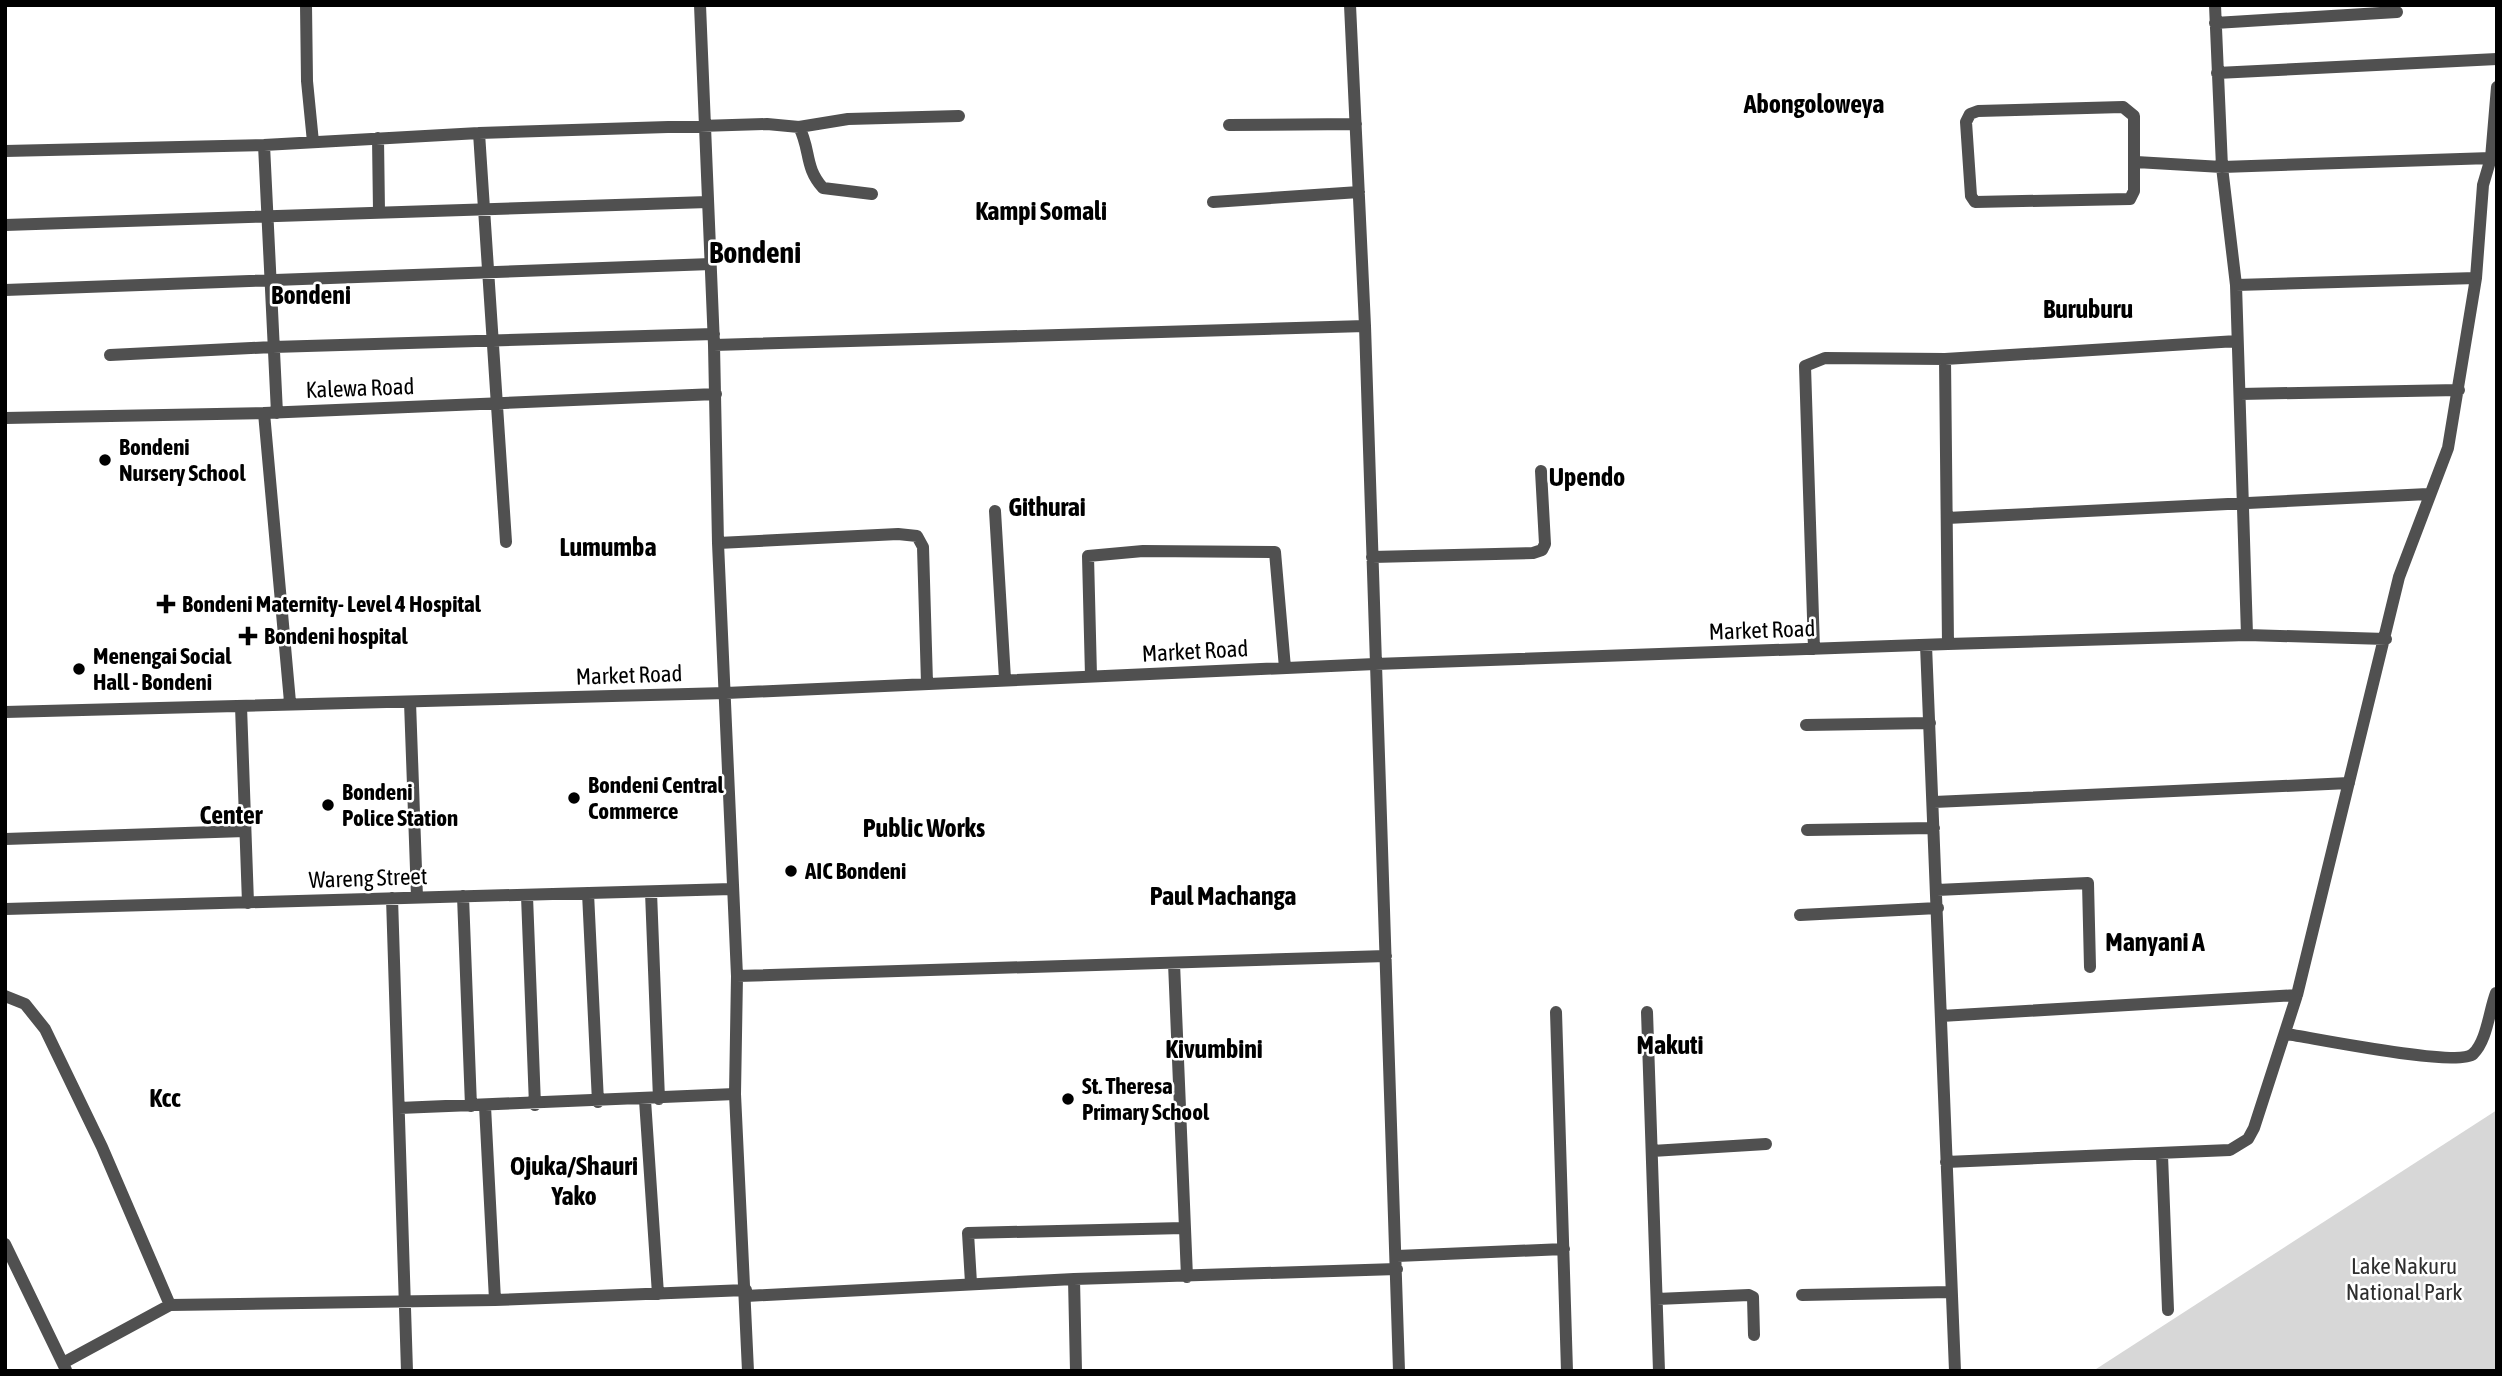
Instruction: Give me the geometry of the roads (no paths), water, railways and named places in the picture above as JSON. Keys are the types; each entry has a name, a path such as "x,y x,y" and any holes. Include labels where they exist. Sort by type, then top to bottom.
{"street":[{"path":"306,5 307,81 313,142"},
{"path":"700,5 716,394 718,543 737,976 735,1094 748,1371"},
{"path":"1350,5 1365,326 1399,1371"},
{"path":"2215,5 2222,167 2236,285 2247,635"},
{"path":"2215,23 2397,12"},
{"path":"2217,73 2497,59"},
{"path":"1946,1162 2162,1155 2230,1150 2248,1139 2297,996 2399,577 2428,494 2448,449 2476,278 2483,185 2491,158 2497,87"},
{"path":"2123,107 2134,116 2136,162 2134,191 2130,198 1983,204 1975,202 1971,196 1966,122 1969,114 1978,111 2123,107"},
{"path":"5,150 264,145 479,133 704,125 799,127 848,119 959,116"},
{"path":"1228,125 1356,124"},
{"path":"799,127 804,137 811,175 823,188 872,194"},
{"path":"479,133 506,542"},
{"path":"377,138 379,212"},
{"path":"264,145 273,347 270,413 290,702"},
{"path":"2136,162 2222,167 2491,158"},
{"path":"2483,185 2497,187"},
{"path":"1213,202 1359,192"},
{"path":"5,225 708,202"},
{"path":"5,290 711,264"},
{"path":"2236,285 2476,278"},
{"path":"110,355 493,340 714,340 1365,326"},
{"path":"1814,649 1805,366 1825,358 1945,359 2237,341"},
{"path":"1945,359 1948,644"},
{"path":"2240,394 2459,390"},
{"name":"Kalewa Road","path":"5,418 270,413 716,394"},
{"path":"1372,557 1522,554 1542,550 1545,544 1541,471"},
{"path":"1947,518 2428,494"},
{"path":"995,511 1005,679"},
{"path":"718,543 898,534 917,536 923,547 927,683"},
{"path":"1091,676 1088,556 1143,551 1275,552 1284,668"},
{"name":"Market Road","path":"5,712 241,706 290,702 410,702 726,693 1375,664 1948,644 2247,635 2386,639"},
{"path":"1926,645 1955,1371"},
{"path":"410,702 417,897"},
{"path":"241,706 248,903"},
{"path":"1806,725 1930,723"},
{"path":"1934,802 2349,783"},
{"path":"1807,830 1934,828"},
{"path":"5,839 245,831"},
{"path":"1937,890 2088,883 2090,967"},
{"name":"Wareng Street","path":"5,909 732,889"},
{"path":"651,891 659,1099"},
{"path":"588,893 598,1102"},
{"path":"527,895 535,1105"},
{"path":"463,896 471,1106"},
{"path":"392,898 407,1371"},
{"path":"1800,915 1938,908"},
{"path":"737,976 1386,956"},
{"path":"1174,963 1187,1277"},
{"path":"2286,1034 2436,1058 2463,1059 2476,1050 2496,993"},
{"path":"5,996 25,1004 45,1029 102,1147 170,1305"},
{"path":"1941,1016 2297,996"},
{"path":"1556,1012 1567,1371"},
{"path":"1647,1012 1659,1371"},
{"path":"399,1108 535,1105 735,1094"},
{"path":"645,1100 659,1294"},
{"path":"485,1106 495,1300"},
{"path":"1652,1151 1766,1144"},
{"path":"2162,1155 2168,1310"},
{"path":"971,1283 968,1233 1184,1228"},
{"path":"5,1244 64,1367 170,1305 495,1300 1187,1277 1564,1249"},
{"path":"1074,1279 1076,1371"},
{"path":"1802,1295 1950,1292"},
{"path":"1657,1299 1749,1295 1753,1297 1754,1335"}],"place":[{"name":"Bondeni Nursery School","path":"105,460"},
{"name":"Bondeni Maternity- Level 4 Hospital","path":"166,604"},
{"name":"Bondeni hospital","path":"248,636"},
{"name":"Menengai Social Hall - Bondeni","path":"79,669"},
{"name":"Bondeni Central Commerce","path":"574,798"},
{"name":"Bondeni Police Station","path":"328,805"},
{"name":"AIC Bondeni","path":"791,871"},
{"name":"St. Theresa Primary School","path":"1068,1099"}],"district":[{"name":"Abongoloweya","path":"1814,104"},
{"name":"Kampi Somali","path":"1041,211"},
{"name":"Bondeni","path":"755,253"},
{"name":"Bondeni","path":"311,295"},
{"name":"Buruburu","path":"2088,309"},
{"name":"Upendo","path":"1587,477"},
{"name":"Githurai","path":"1047,507"},
{"name":"Lumumba","path":"608,547"},
{"name":"Center","path":"231,815"},
{"name":"Public Works","path":"924,828"},
{"name":"Paul Machanga","path":"1223,896"},
{"name":"Manyani A","path":"2155,942"},
{"name":"Makuti","path":"1670,1045"},
{"name":"Kivumbini","path":"1214,1049"},
{"name":"Kcc","path":"165,1098"},
{"name":"Ojuka/Shauri Yako","path":"574,1181"}],"park label":[{"name":"Lake Nakuru National Park","path":"2404,1279"}]}
